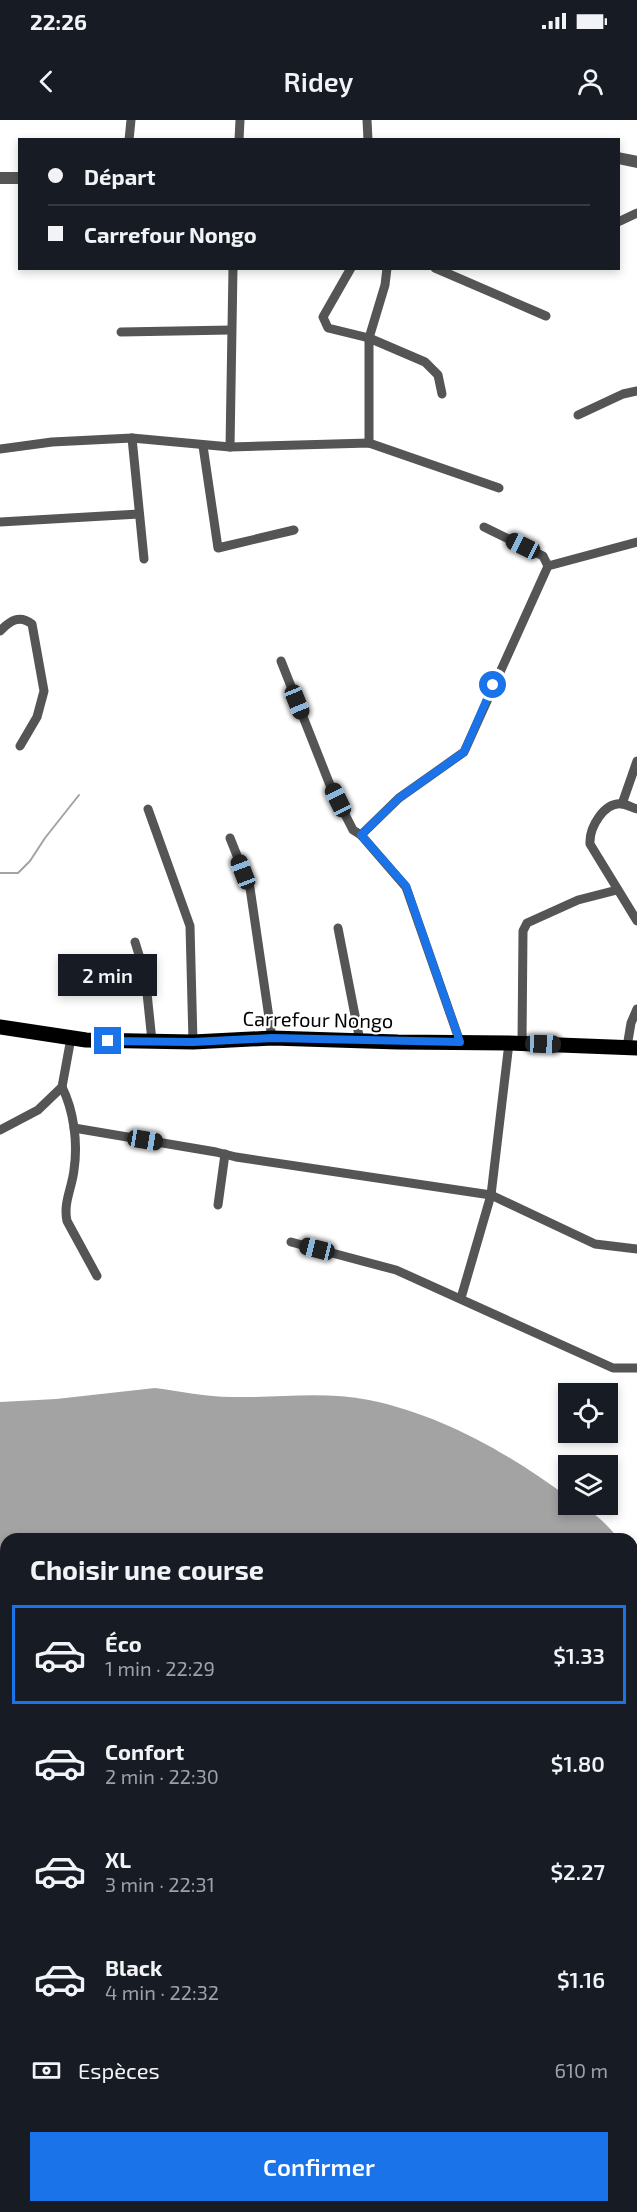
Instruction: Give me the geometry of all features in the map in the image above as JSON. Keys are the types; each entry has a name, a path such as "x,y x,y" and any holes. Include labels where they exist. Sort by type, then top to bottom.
{"main road":[{"name":"Carrefour Nongo","path":"0,1027 71,1038 152,1041 193,1042 272,1038 632,1048"}],"street":[{"path":"129,138 131,120"},
{"path":"238,138 240,120"},
{"path":"367,120 368,138"},
{"path":"620,158 637,162"},
{"path":"0,178 18,178"},
{"path":"620,221 637,213"},
{"path":"230,447 233,270"},
{"path":"350,270 323,317 328,328 369,338 425,362 438,375 442,394"},
{"path":"369,443 369,338 387,270"},
{"path":"440,270 546,316"},
{"path":"121,332 231,330"},
{"path":"578,415 623,394 637,391"},
{"path":"0,449 52,442 132,438 230,447 369,443 499,488"},
{"path":"132,438 144,559"},
{"path":"203,446 218,548 294,530"},
{"path":"0,522 139,514"},
{"path":"483,527 543,556 548,566"},
{"path":"548,566 637,542"},
{"path":"361,835 399,798 464,752 548,566"},
{"path":"0,631 17,618 25,619 32,624 44,691 37,717 20,746"},
{"path":"281,661 330,785 353,830 361,835 406,886 460,1042"},
{"path":"622,804 637,761"},
{"path":"637,809 622,804 613,806 598,818 590,835 590,844 637,921"},
{"path":"148,809 190,926 193,1042"},
{"path":"230,838 250,888 272,1038"},
{"path":"461,1299 491,1195 515,1043 523,931 527,923 578,900 617,890"},
{"path":"338,928 360,1041"},
{"path":"135,942 145,974 152,1041"},
{"path":"632,1048 631,1023 637,1010"},
{"path":"0,1130 38,1110 62,1087 71,1038"},
{"path":"62,1087 68,1098 74,1128 74,1169 64,1210 67,1221 97,1276"},
{"path":"74,1128 318,1170 491,1195 595,1245 637,1249"},
{"path":"218,1205 225,1154"},
{"path":"291,1242 396,1270 613,1368 637,1368"}],"shaded area":[{"path":"155,1388 222,1397 318,1395 369,1400 422,1415 498,1451 558,1490 558,1515 595,1515 614,1533 0,1533 0,1402 56,1399"}],"waterway":[{"path":"0,873 18,873 30,861 79,795"}],"route":[{"path":"108,1041 193,1042 272,1038 460,1042 406,886 361,835 399,798 464,752 493,685"}]}
